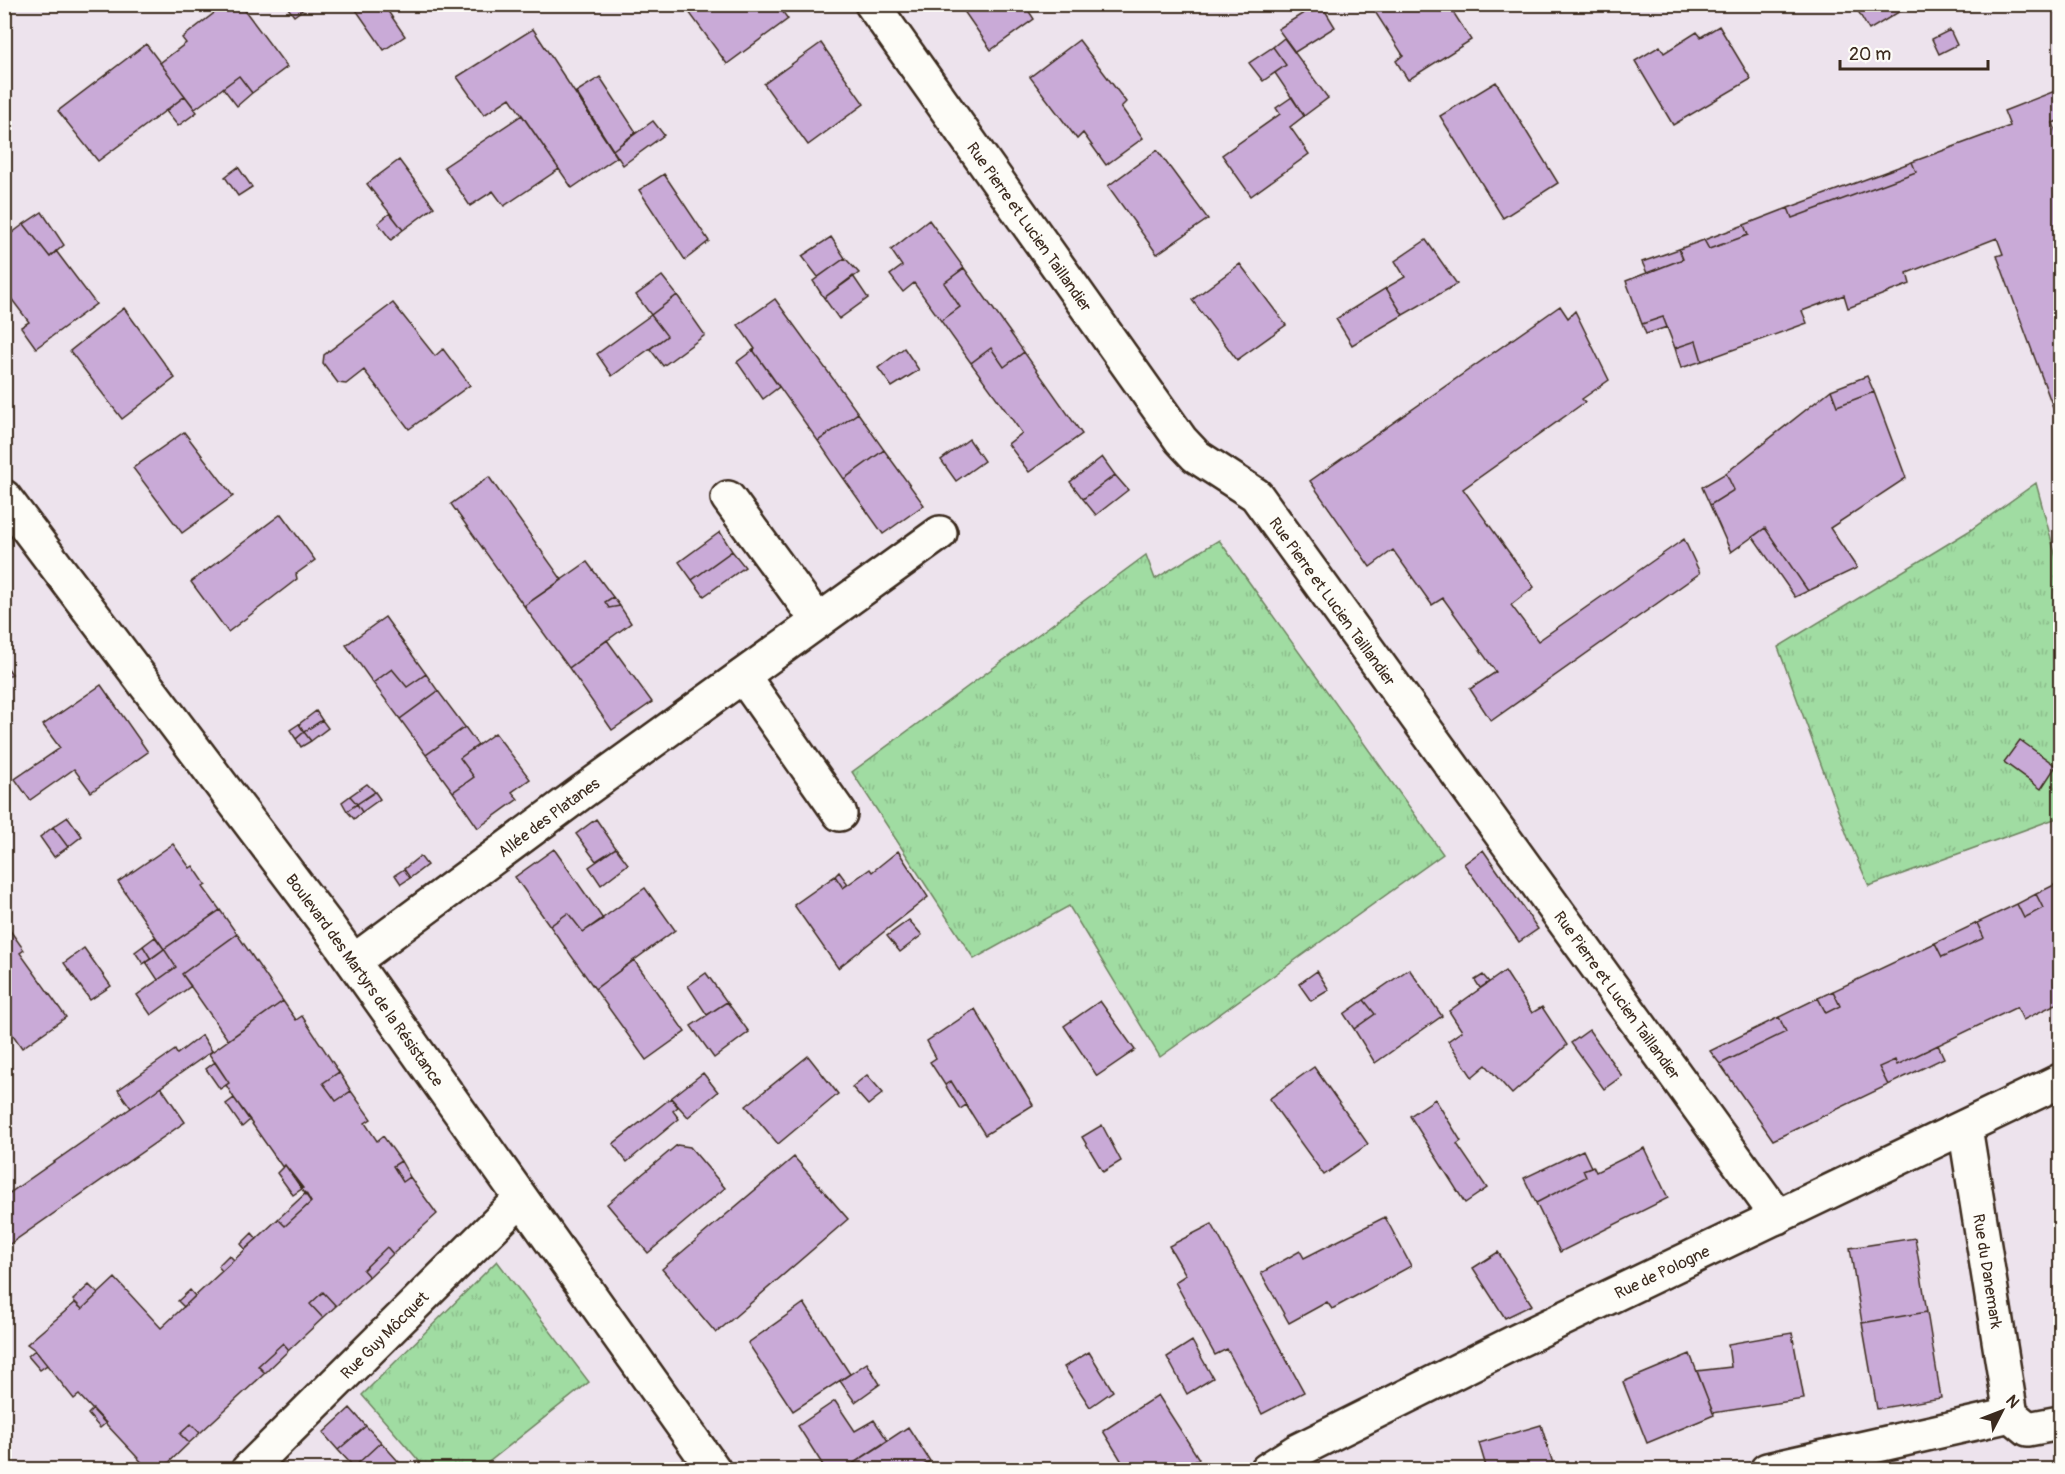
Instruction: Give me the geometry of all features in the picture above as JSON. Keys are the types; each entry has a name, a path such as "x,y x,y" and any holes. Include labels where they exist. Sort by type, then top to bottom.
{"street":[{"name":"Rue Pierre et Lucien Taillandier","path":"872,4 1180,440 1196,456 1256,495 1778,1217"},
{"name":"Boulevard des Martyrs de la Résistance","path":"4,497 354,961 714,1470"},
{"path":"728,498 818,621"},
{"name":"Allée des Platanes","path":"354,961 582,792 940,533"},
{"path":"743,676 840,814"},
{"name":"Rue de Pologne","path":"1267,1470 1297,1451 1513,1343 2061,1081"},
{"name":"Rue du Danemark","path":"1965,1127 2020,1422"},
{"name":"Rue Guy Môcquet","path":"248,1470 521,1199"},
{"path":"1767,1470 2020,1422 2061,1422"}],"green space":[{"path":"2036,483 2060,572 2060,817 1869,886 1848,838 1778,647 1969,531"},
{"path":"1219,540 1443,854 1160,1057 1069,906 974,959 852,772 1146,555 1155,579"},
{"path":"497,1261 589,1382 480,1469 426,1469 362,1395"}],"building":[{"path":"226,4 240,4 287,67 252,93 239,76 195,109 160,63 186,43 182,38"},
{"path":"285,4 310,4 294,16"},
{"path":"352,4 383,4 405,36 384,50"},
{"path":"699,4 777,4 788,19 727,64 689,12"},
{"path":"959,4 1024,4 1034,19 991,50"},
{"path":"1321,4 1335,27 1295,52 1278,29"},
{"path":"1370,4 1448,4 1471,40 1408,80 1396,61 1403,55"},
{"path":"1854,4 1912,4 1869,30"},
{"path":"1719,26 1751,79 1673,125 1635,61 1660,46 1664,53 1697,32 1701,37"},
{"path":"533,29 617,157 572,188 510,98 484,115 457,77"},
{"path":"1950,30 1957,45 1939,54 1932,39"},
{"path":"1284,38 1328,98 1304,116 1275,73 1286,65 1273,47"},
{"path":"1079,40 1126,102 1121,107 1143,138 1106,165 1083,133 1077,139 1030,77"},
{"path":"821,43 864,104 808,145 764,84"},
{"path":"146,44 185,96 98,161 58,111"},
{"path":"1273,47 1286,65 1263,81 1249,63"},
{"path":"239,76 252,93 237,106 223,88"},
{"path":"600,77 636,132 613,150 576,92"},
{"path":"1496,82 1558,183 1503,218 1440,116"},
{"path":"2055,91 2060,105 2060,120 2053,123 2060,142 2060,408 2054,410 1997,256 2003,254 1997,238 1907,273 1910,284 1848,308 1844,295 1802,311 1807,323 1702,361 1696,341 1675,348 1663,317 1642,324 1626,281 1683,259 1679,249 1704,240 1709,249 1748,235 1744,225 1788,208 1792,218 1916,172 1912,162 2010,126 2004,111"},
{"path":"185,96 197,112 178,126 166,111"},
{"path":"1292,97 1304,116 1290,127 1309,154 1251,196 1222,155 1280,114 1276,108"},
{"path":"522,115 559,169 504,206 493,191 470,206 444,167"},
{"path":"653,121 664,135 623,165 613,150"},
{"path":"1157,150 1208,219 1157,254 1108,186"},
{"path":"399,160 434,207 403,230 367,184"},
{"path":"1912,162 1916,172 1792,218 1788,208"},
{"path":"238,167 252,187 238,196 225,177"},
{"path":"664,174 709,241 685,260 639,190"},
{"path":"42,212 64,245 50,257 24,224"},
{"path":"390,213 403,230 391,240 378,223"},
{"path":"929,220 964,268 944,283 960,307 941,321 914,283 903,292 890,275 902,266 891,250"},
{"path":"24,224 50,257 56,251 96,304 36,348 21,327 29,322 4,289 4,239"},
{"path":"1744,225 1748,235 1709,249 1704,240"},
{"path":"831,237 845,258 818,277 802,256"},
{"path":"1426,240 1457,284 1403,315 1386,288 1405,277 1395,261"},
{"path":"1679,249 1683,259 1647,273 1642,262"},
{"path":"845,258 859,273 824,298 813,281"},
{"path":"1240,264 1286,325 1237,360 1192,300"},
{"path":"964,268 1024,352 1004,367 991,348 971,363 941,321 960,307 944,283"},
{"path":"662,276 677,295 651,315 636,295"},
{"path":"853,276 868,298 839,319 824,298"},
{"path":"1386,288 1403,315 1352,345 1336,319"},
{"path":"677,295 705,335 663,366 650,349 667,336 651,315"},
{"path":"775,299 858,413 818,441 753,350 755,349 738,325"},
{"path":"393,303 435,356 443,349 470,385 409,429 364,370 346,384 338,383 323,363 324,355"},
{"path":"1560,306 1568,318 1575,311 1609,380 1582,399 1585,402 1463,489 1534,587 1511,605 1538,641 1684,539 1700,573 1491,721 1470,689 1496,672 1443,598 1432,605 1393,550 1370,567 1310,481"},
{"path":"124,308 175,378 122,419 70,351"},
{"path":"651,315 667,336 612,376 597,354"},
{"path":"1663,317 1667,327 1646,334 1642,324"},
{"path":"1696,341 1702,361 1681,368 1675,348"},
{"path":"904,348 919,370 892,387 878,368"},
{"path":"991,348 1004,367 1024,352 1082,434 1029,472 1008,444 1022,433 971,363"},
{"path":"753,350 779,387 763,399 737,362"},
{"path":"1867,376 1874,392 1837,406 1831,390"},
{"path":"1831,390 1837,406 1874,392 1906,478 1830,528 1857,568 1808,591 1765,528 1731,552 1710,505 1734,490 1726,473"},
{"path":"858,413 884,450 844,479 818,441"},
{"path":"184,432 233,496 182,533 133,468"},
{"path":"969,439 984,461 956,481 941,460"},
{"path":"884,450 924,505 883,534 844,479"},
{"path":"1102,457 1115,475 1083,499 1070,482"},
{"path":"1726,473 1734,490 1710,505 1702,487"},
{"path":"1115,475 1128,490 1096,515 1083,499"},
{"path":"489,477 562,580 524,606 451,504"},
{"path":"281,514 315,560 296,574 297,579 228,632 191,582"},
{"path":"1765,528 1808,591 1795,597 1753,537"},
{"path":"720,532 732,551 692,580 679,562"},
{"path":"732,551 745,567 704,596 692,580"},
{"path":"587,562 613,597 605,602 609,608 620,606 631,623 569,668 524,606"},
{"path":"613,597 620,606 609,608 605,602"},
{"path":"385,617 426,674 407,687 392,669 373,683 346,645"},
{"path":"607,640 652,702 612,730 569,668"},
{"path":"4,663 12,674 4,679"},
{"path":"392,669 407,687 426,674 438,691 400,719 373,683"},
{"path":"101,685 148,752 91,792 74,769 30,800 15,779 60,748 43,725"},
{"path":"438,691 465,727 426,755 400,719"},
{"path":"316,711 322,720 304,732 299,724"},
{"path":"322,720 328,728 311,741 304,732"},
{"path":"299,724 304,732 296,739 290,730"},
{"path":"465,727 478,745 460,758 474,777 453,792 426,755"},
{"path":"304,732 311,741 301,747 296,739"},
{"path":"495,733 530,779 512,792 518,799 478,828 453,792 474,777 460,758"},
{"path":"2020,740 2056,766 2041,789 2004,762"},
{"path":"367,784 375,792 357,804 350,796"},
{"path":"375,792 380,799 362,812 357,804"},
{"path":"350,796 357,804 347,811 342,802"},
{"path":"357,804 362,812 354,819 347,811"},
{"path":"68,817 82,836 68,847 53,827"},
{"path":"596,819 616,848 596,861 576,834"},
{"path":"53,827 68,847 54,857 40,837"},
{"path":"173,844 190,868 193,866 206,885 203,887 220,910 164,949 118,882"},
{"path":"616,848 628,864 601,885 589,867"},
{"path":"554,849 603,919 583,932 568,913 550,926 515,877"},
{"path":"1483,850 1538,929 1519,942 1464,864"},
{"path":"898,851 928,897 838,968 794,905 835,876 843,888 870,869 872,872"},
{"path":"420,856 427,865 410,878 404,869"},
{"path":"404,869 410,878 401,884 395,875"},
{"path":"839,872 848,884 843,888 835,876"},
{"path":"2060,882 2060,1002 2023,1020 2017,1007 1897,1065 1895,1060 1879,1067 1888,1085 1773,1140 1720,1064 1786,1032 1779,1017 1818,998 1826,1013 1840,1006 1833,991 1935,943 1942,957 1984,938 1977,923 2017,904 2024,918 2043,908 2036,894"},
{"path":"645,888 675,930 595,989 550,926 568,913 583,932"},
{"path":"2036,894 2043,908 2024,918 2017,904"},
{"path":"220,910 237,934 182,974 191,986 151,1015 137,995 176,967 164,949"},
{"path":"909,920 922,935 900,952 887,936"},
{"path":"4,922 24,950 20,953 66,1017 22,1048 4,1022"},
{"path":"1977,923 1984,938 1942,957 1935,943"},
{"path":"237,934 283,1001 228,1040 182,974"},
{"path":"155,937 164,949 151,959 143,946"},
{"path":"143,946 151,959 143,964 135,952"},
{"path":"84,948 111,986 90,1000 64,963"},
{"path":"164,949 176,967 158,980 146,962"},
{"path":"634,960 685,1032 646,1060 595,989"},
{"path":"1409,969 1442,1016 1375,1063 1354,1029 1375,1014 1364,1000"},
{"path":"1317,971 1329,990 1311,1001 1299,984"},
{"path":"1505,971 1532,1013 1542,1007 1567,1045 1512,1094 1486,1065 1472,1077 1448,1041 1462,1031 1449,1011"},
{"path":"706,973 727,1002 707,1015 688,986"},
{"path":"1483,975 1489,982 1480,988 1475,980"},
{"path":"1833,991 1840,1006 1826,1013 1818,998"},
{"path":"1364,1000 1375,1014 1354,1029 1344,1014"},
{"path":"283,1001 296,1020 302,1016 339,1072 323,1083 336,1101 351,1091 371,1119 365,1123 377,1141 383,1136 401,1161 393,1166 403,1182 410,1177 437,1214 393,1254 387,1247 363,1270 369,1277 336,1306 323,1292 310,1304 323,1318 289,1350 283,1343 258,1366 265,1373 200,1433 191,1424 180,1434 189,1443 161,1470 149,1470 79,1395 74,1399 35,1350 27,1344 75,1303 82,1309 115,1278 161,1328 278,1219 285,1226 311,1202 285,1165 283,1168 234,1098 226,1085 229,1083 209,1054"},
{"path":"1100,1001 1135,1050 1097,1076 1064,1026"},
{"path":"727,1002 749,1032 714,1058 691,1026"},
{"path":"975,1009 1033,1105 985,1135 951,1081 945,1085 930,1062 936,1058 927,1041"},
{"path":"1779,1017 1786,1032 1720,1064 1710,1051"},
{"path":"1589,1030 1622,1076 1604,1089 1571,1043"},
{"path":"202,1035 212,1051 131,1108 118,1090 175,1050 177,1054"},
{"path":"1938,1045 1944,1058 1888,1085 1879,1067 1895,1060 1897,1065"},
{"path":"808,1056 838,1094 778,1144 746,1106"},
{"path":"215,1062 229,1083 220,1089 206,1069"},
{"path":"1314,1067 1368,1144 1324,1175 1269,1099"},
{"path":"339,1072 351,1091 336,1101 323,1083"},
{"path":"703,1073 718,1092 688,1117 671,1098"},
{"path":"867,1075 883,1093 868,1105 852,1087"},
{"path":"951,1081 966,1105 960,1109 945,1085"},
{"path":"161,1087 185,1122 4,1248 4,1197"},
{"path":"234,1098 250,1120 242,1127 226,1104"},
{"path":"671,1098 678,1107 673,1111 679,1119 627,1162 613,1144"},
{"path":"1435,1099 1461,1141 1457,1144 1487,1188 1465,1203 1410,1116"},
{"path":"1102,1125 1121,1161 1103,1172 1082,1137"},
{"path":"677,1145 690,1147 725,1188 648,1253 607,1204"},
{"path":"1644,1148 1668,1198 1560,1252 1536,1203 1586,1177 1583,1170 1593,1166 1596,1172"},
{"path":"1583,1150 1591,1167 1583,1170 1586,1177 1536,1203 1524,1178"},
{"path":"794,1157 848,1219 716,1333 662,1269"},
{"path":"401,1161 410,1177 403,1182 393,1166"},
{"path":"285,1165 303,1188 293,1195 277,1173"},
{"path":"306,1193 311,1202 285,1226 278,1219"},
{"path":"1385,1217 1411,1266 1332,1309 1327,1302 1289,1323 1261,1273 1300,1251 1304,1258"},
{"path":"1212,1224 1304,1392 1262,1414 1227,1349 1215,1355 1175,1282 1186,1275 1169,1246"},
{"path":"252,1233 257,1239 245,1249 241,1244"},
{"path":"1915,1238 1927,1312 1862,1323 1850,1248"},
{"path":"387,1247 393,1254 369,1277 363,1270"},
{"path":"1498,1252 1532,1305 1505,1318 1473,1268"},
{"path":"229,1255 234,1260 222,1271 218,1266"},
{"path":"89,1285 98,1294 82,1309 73,1300"},
{"path":"190,1290 195,1296 184,1307 178,1301"},
{"path":"323,1292 336,1306 323,1318 310,1304"},
{"path":"804,1303 850,1374 793,1411 748,1343"},
{"path":"1927,1312 1941,1398 1877,1409 1862,1323"},
{"path":"1792,1333 1804,1399 1713,1413 1697,1371 1731,1367 1728,1344"},
{"path":"1192,1341 1213,1378 1187,1394 1167,1357"},
{"path":"283,1343 289,1350 265,1373 258,1366"},
{"path":"35,1350 47,1365 40,1370 28,1356"},
{"path":"1089,1352 1113,1391 1090,1407 1064,1367"},
{"path":"1690,1354 1714,1415 1647,1443 1623,1382"},
{"path":"867,1363 880,1384 855,1402 840,1381"},
{"path":"1158,1395 1199,1459 1182,1470 1127,1470 1103,1431"},
{"path":"835,1401 855,1431 874,1420 888,1441 843,1470 826,1470 798,1426"},
{"path":"350,1408 366,1426 338,1450 323,1433"},
{"path":"93,1409 106,1423 100,1428 88,1414"},
{"path":"191,1424 200,1433 189,1443 180,1434"},
{"path":"1541,1425 1555,1470 1487,1470 1479,1443"},
{"path":"366,1426 381,1442 354,1467 338,1450"},
{"path":"908,1427 930,1461 916,1470 843,1470"},
{"path":"381,1442 398,1461 388,1470 356,1470 354,1467"},
{"path":"398,1461 405,1470 388,1470"}]}
